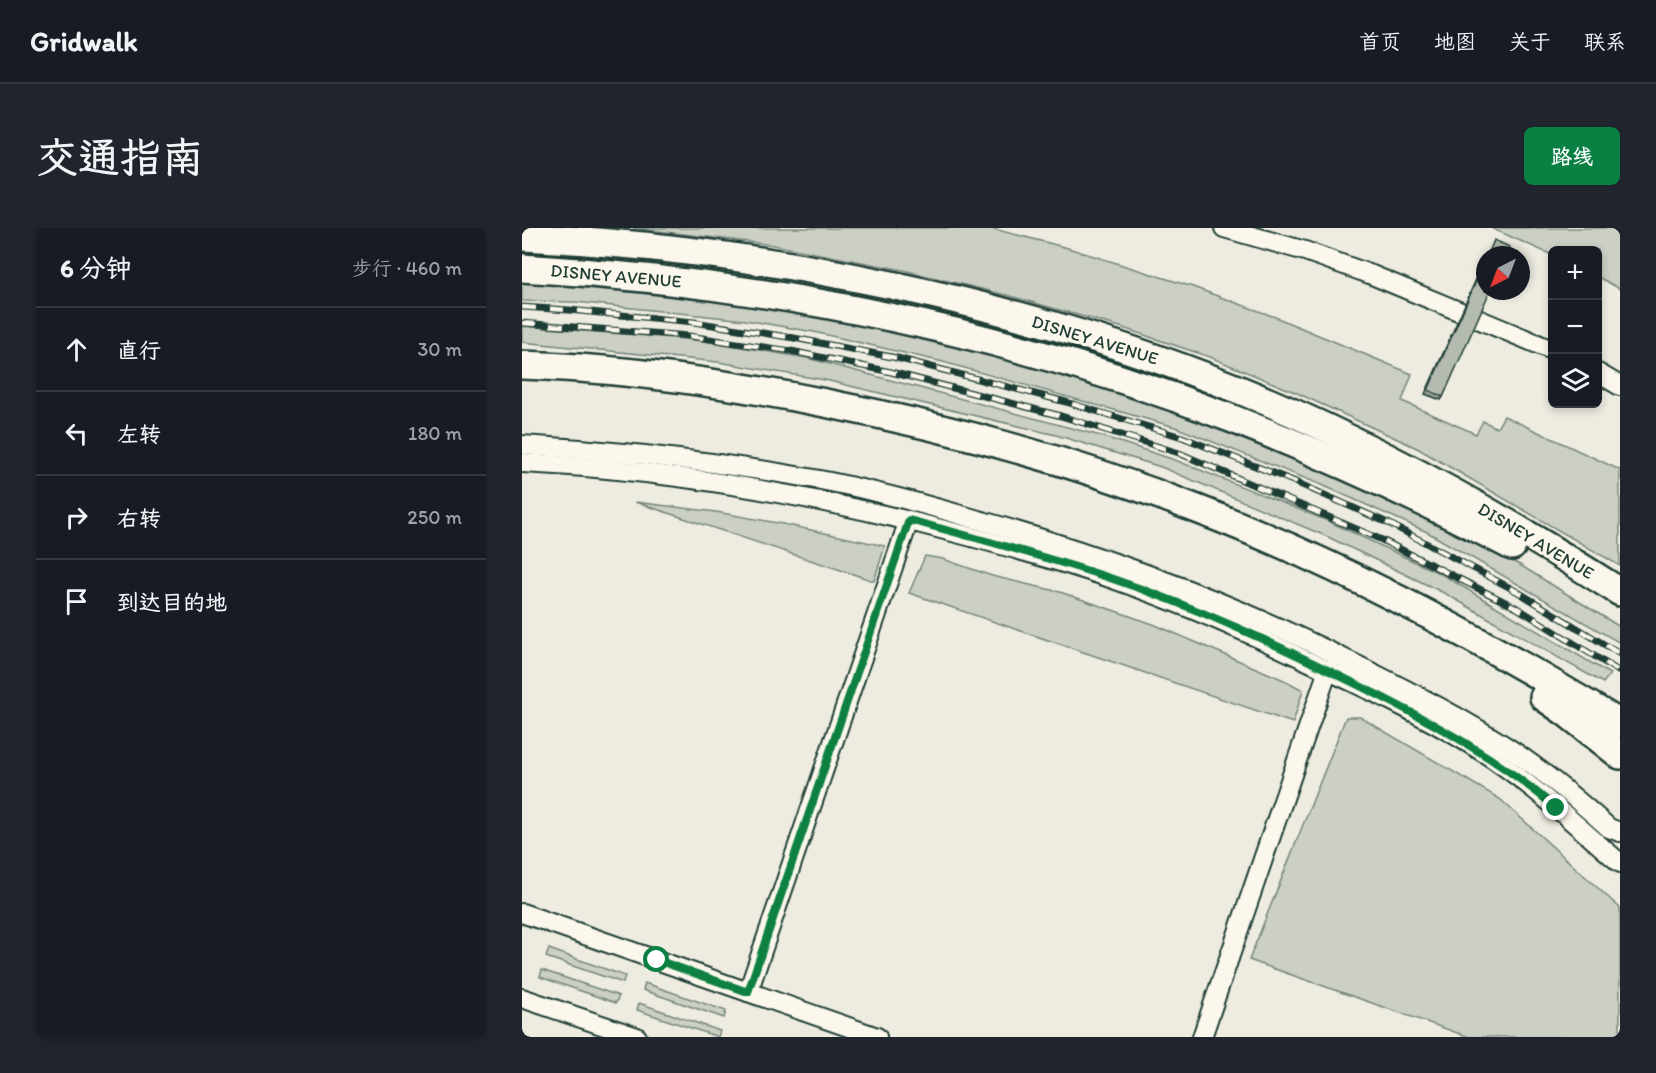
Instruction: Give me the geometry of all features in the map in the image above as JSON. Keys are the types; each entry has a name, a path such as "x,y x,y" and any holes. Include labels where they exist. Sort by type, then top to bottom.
{"highway":[{"name":"DISNEY AVENUE","path":"522,237 584,240 752,260 841,275 1003,313 1084,335 1233,388 1323,427 1400,477 1620,605"},
{"name":"DISNEY AVENUE","path":"522,268 666,279 747,290 845,307 954,332 1064,362 1154,390 1311,450 1400,477 1491,514 1620,592"},
{"path":"522,365 621,372 704,382 872,413 956,433 1117,480 1196,508 1275,541 1477,640 1620,724"},
{"path":"1400,477 1620,573"},
{"path":"1351,580 1504,670 1567,713 1620,755"}],"street":[{"path":"1224,228 1305,251 1470,315 1548,348"},
{"path":"1602,375 1620,386"},
{"path":"522,445 579,448 793,475 910,500 1007,527 1158,578 1234,607 1312,642 1443,709 1512,750 1546,775 1609,828 1620,832"},
{"path":"522,463 702,479 812,498 909,520 1012,548 1112,579 1246,631 1439,726 1495,760 1540,794 1620,863"},
{"path":"748,992 909,520"},
{"path":"1202,1037 1328,670"},
{"path":"522,913 877,1037"},
{"path":"522,998 637,1037"}],"shaded area":[{"path":"633,228 990,228 1068,248 1193,287 1275,317 1412,374 1402,401 1476,434 1483,421 1497,428 1504,416 1620,470 1620,566 1417,448 1297,393 1210,357 1120,327 1010,296 903,270 773,245"},
{"path":"1491,228 1620,228 1620,289 1602,279 1602,246 1548,246 1548,253"},
{"path":"522,277 612,283 894,328 1080,376 1223,426 1353,482 1520,565 1620,627 1620,643 1427,532 1322,485 1175,427 943,362 814,332 745,320 575,302 522,301"},
{"path":"522,326 698,340 807,358 1101,436 1175,460 1328,521 1443,575 1610,674 1603,683 1446,594 1328,537 1161,467 1056,435 825,380 718,362 522,342"},
{"path":"635,502 716,512 885,546 874,581"},
{"path":"925,556 943,559 992,576 1060,592 1153,624 1284,680 1303,690 1293,723 909,593"},
{"path":"1346,717 1360,717 1500,799 1620,908 1620,1037 1469,1037 1249,960"},
{"path":"549,949 625,976 623,983 546,957"},
{"path":"542,970 619,996 616,1003 540,977"},
{"path":"645,983 726,1011 724,1018 643,990"},
{"path":"639,1003 720,1031 718,1037 637,1010"}],"building":[{"path":"1494,240 1508,246 1492,246"},
{"path":"1476,281 1476,300 1486,300 1443,397 1428,390"}],"railway":[{"path":"522,307 694,322 897,358 1066,402 1182,437 1293,481 1390,524 1518,592 1620,654"},
{"path":"522,323 689,336 791,351 891,372 1061,416 1179,453 1382,540 1517,608 1620,672"}],"route":[{"path":"657,960 748,992 909,520 1012,548 1112,579 1246,631 1439,726 1495,760 1556,808"}]}
